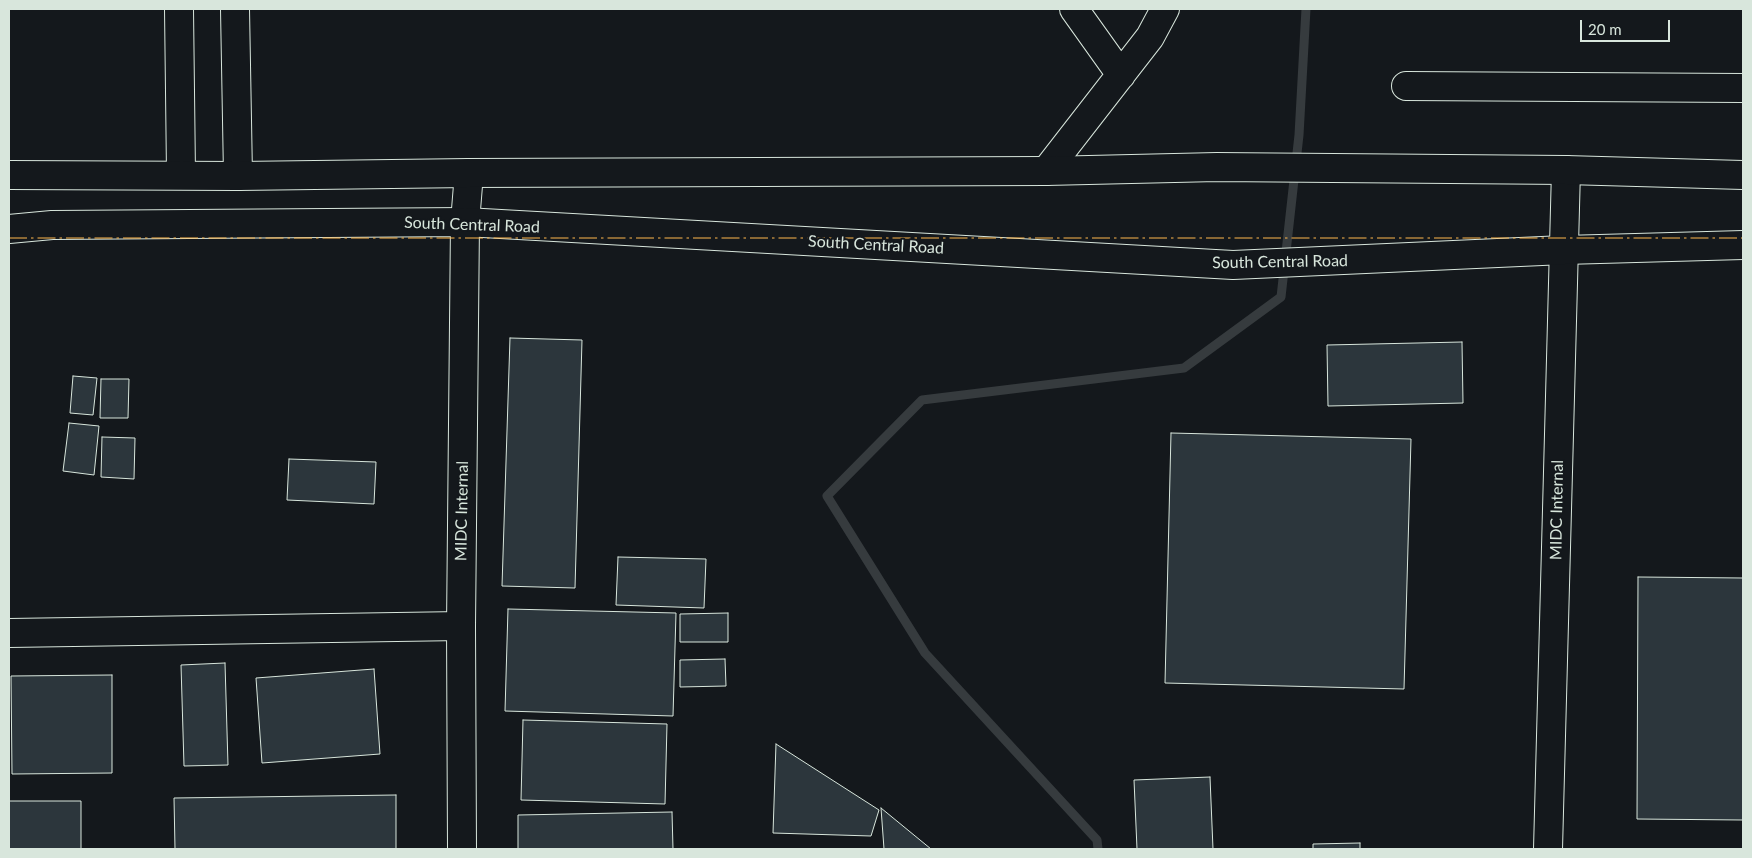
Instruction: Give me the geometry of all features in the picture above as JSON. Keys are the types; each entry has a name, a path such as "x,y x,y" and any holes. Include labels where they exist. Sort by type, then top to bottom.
{"main road":[{"path":"179,9 181,174"},
{"path":"234,9 238,176"},
{"path":"1074,9 1121,75"},
{"path":"1046,171 1150,37 1165,9"},
{"path":"1406,86 1743,88"},
{"path":"9,175 181,174 238,176 469,172 1046,171 1217,167 1566,170 1743,175"},
{"name":"MIDC Internal","path":"1548,849 1566,170"},
{"name":"MIDC Internal","path":"462,849 461,626 465,222 469,172"},
{"name":"South Central Road","path":"9,230 52,225 465,222 1233,265 1564,250 1743,245"},
{"path":"9,633 461,626"}],"building":[{"path":"510,338 582,340 575,588 502,586"},
{"path":"1462,342 1463,403 1328,406 1327,345"},
{"path":"73,376 97,378 93,415 70,413"},
{"path":"101,379 129,379 128,418 100,418"},
{"path":"69,423 99,426 94,475 63,471"},
{"path":"1171,433 1411,439 1404,689 1165,683"},
{"path":"102,437 135,438 134,479 101,477"},
{"path":"289,459 376,462 374,504 287,500"},
{"path":"618,557 706,559 704,608 616,605"},
{"path":"1638,577 1743,578 1743,820 1637,819"},
{"path":"508,609 676,613 673,716 505,711"},
{"path":"728,613 728,642 680,642 680,614"},
{"path":"725,659 726,686 680,687 680,660"},
{"path":"225,663 228,765 184,766 181,665"},
{"path":"374,669 380,754 262,763 256,678"},
{"path":"112,675 112,773 12,774 11,676"},
{"path":"523,720 667,724 665,804 521,800"},
{"path":"776,744 879,810 871,836 773,833"},
{"path":"1210,777 1213,849 1137,849 1134,780"},
{"path":"396,795 396,849 175,849 174,798"},
{"path":"9,801 81,801 81,849 9,849"},
{"path":"881,808 931,849 884,849"},
{"path":"672,812 673,849 518,849 518,815"},
{"path":"1360,843 1360,849 1313,849 1313,844"}],"waterway":[{"path":"1098,849 1097,840 925,653 827,496 922,400 1184,368 1281,297 1299,135 1306,9"}],"power":[{"path":"9,238 1743,238"}]}
